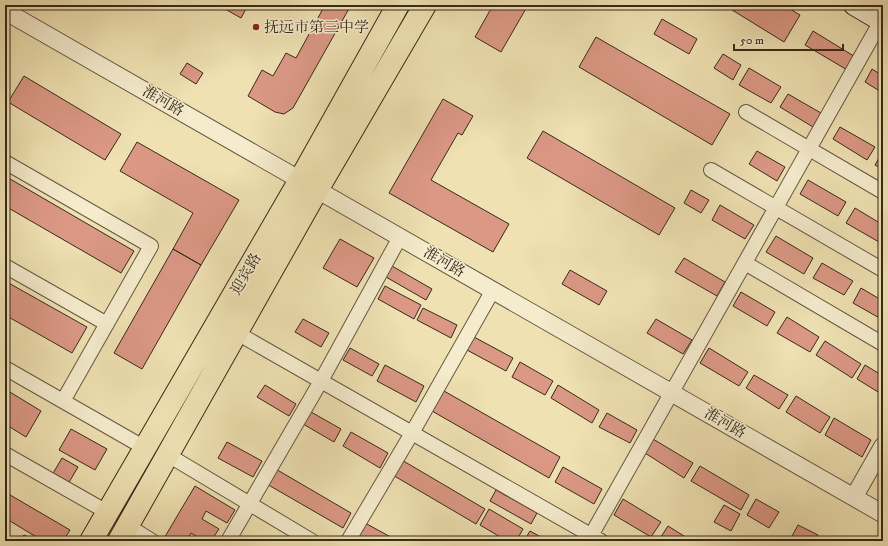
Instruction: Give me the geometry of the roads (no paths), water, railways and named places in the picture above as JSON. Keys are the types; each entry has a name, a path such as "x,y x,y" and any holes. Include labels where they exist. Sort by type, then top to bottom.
{"main road":[{"name":"迎宾路","path":"123,533 237,333 398,5"},
{"name":"迎宾路","path":"90,541 145,448 309,185 425,5"},
{"path":"854,5 882,22"}],"street":[{"name":"淮河路","path":"5,11 883,514"},
{"path":"237,333 594,539 672,392 809,148 882,22"},
{"path":"746,112 883,192"},
{"path":"5,162 151,246 63,401"},
{"path":"711,170 883,270"},
{"path":"228,541 322,381 400,237"},
{"path":"745,263 883,344"},
{"path":"5,266 107,324"},
{"path":"348,541 412,433 493,290"},
{"path":"5,368 145,448"},
{"path":"854,497 883,446"},
{"path":"5,454 107,512"},
{"path":"168,455 312,541"},
{"path":"123,533 152,541"}],"place":[{"name":"抚远市第三中学","path":"256,27"}]}
